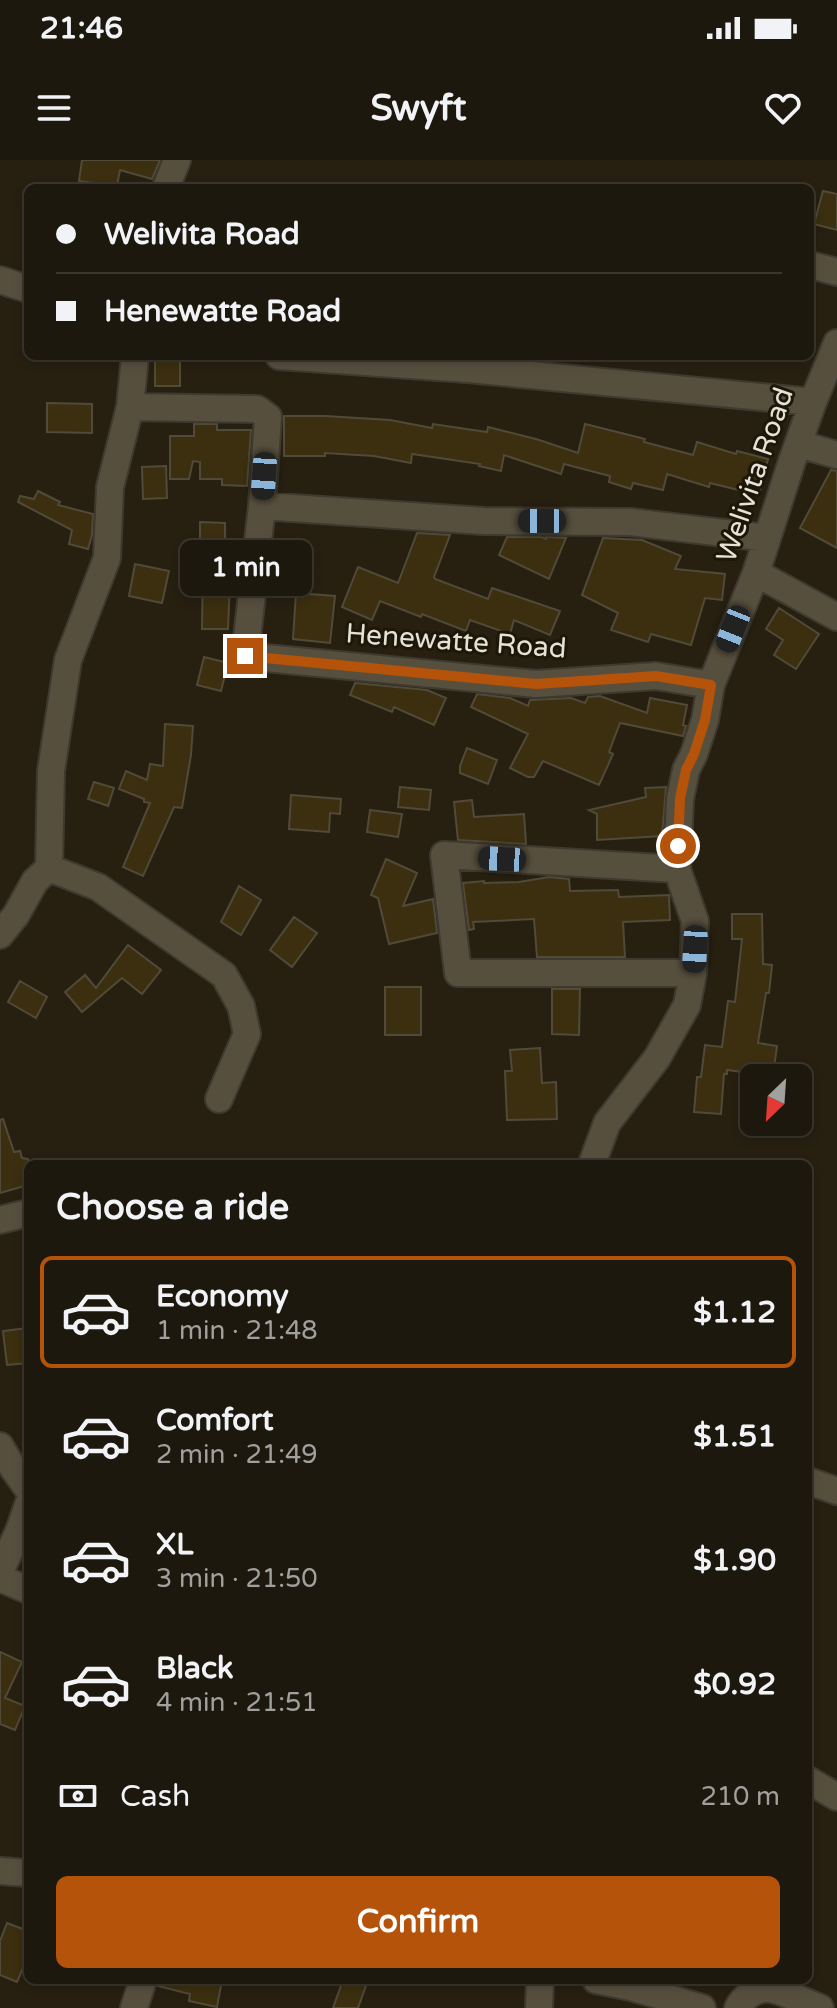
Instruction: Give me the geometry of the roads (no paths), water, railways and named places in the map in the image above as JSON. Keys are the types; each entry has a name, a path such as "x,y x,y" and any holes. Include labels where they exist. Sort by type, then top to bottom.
{"street":[{"path":"168,184 177,160"},
{"path":"814,266 837,272"},
{"path":"0,280 24,288"},
{"name":"Welivita Road","path":"593,1160 607,1123 657,1058 687,1005 693,973 695,921 677,869 680,799 686,770 705,720 711,685 756,573 813,402 837,343"},
{"path":"0,935 16,915 35,881 49,868 51,771 68,660 107,558 110,487 130,407 135,360"},
{"path":"337,360 468,369 813,402"},
{"path":"130,407 257,409 268,417 262,506 484,521 630,522 767,538"},
{"path":"799,444 837,455"},
{"name":"Henewatte Road","path":"262,506 245,656 536,684 656,676 711,685"},
{"path":"756,573 837,617"},
{"path":"677,869 444,855 458,973 693,973"},
{"path":"49,868 98,887 224,975 241,1006 247,1034 219,1099"},
{"path":"0,1220 24,1214"},
{"path":"0,1446 24,1483"},
{"path":"812,1482 837,1491"},
{"path":"0,1572 24,1517"},
{"path":"0,1578 24,1588"},
{"path":"812,1782 837,1797"},
{"path":"0,1871 24,1873"},
{"path":"134,2008 142,1984"},
{"path":"539,2008 540,1984"},
{"path":"616,1984 702,2008"},
{"path":"738,2008 749,1995 769,1988 820,2008"}]}
